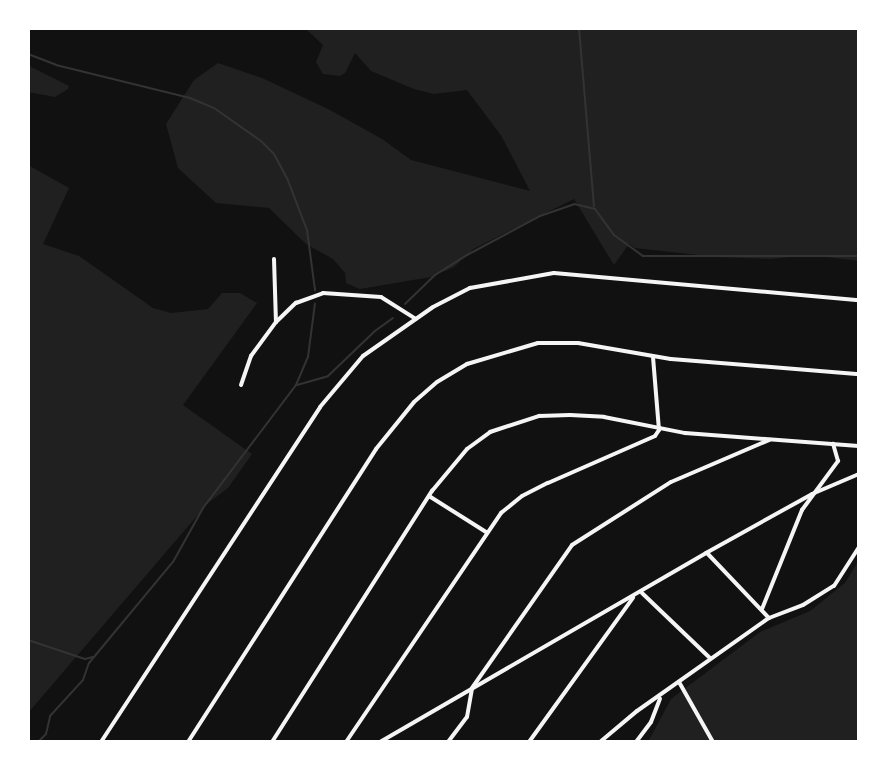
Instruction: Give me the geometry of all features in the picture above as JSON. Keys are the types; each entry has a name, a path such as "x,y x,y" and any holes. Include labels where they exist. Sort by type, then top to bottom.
{"street":[{"path":"274,259 276,322"},
{"path":"101,742 320,407 363,356 416,319 470,288 554,273 859,300"},
{"path":"241,385 251,356 276,322 296,303 323,293 381,297 416,319"},
{"path":"188,742 376,449 414,402 437,382 467,364 538,343 578,343 653,357 859,374"},
{"path":"346,742 486,532 522,496 650,440 659,430 653,357"},
{"path":"272,742 429,496 467,449 490,432 515,421 539,416 604,417 659,430 859,446"},
{"path":"448,742 467,717 472,688 572,545 671,482 771,439"},
{"path":"762,609 802,510 838,461 833,444"},
{"path":"380,742 706,553 812,494 859,474"},
{"path":"429,496 486,532"},
{"path":"600,742 637,711 769,618 803,605 834,586 859,547"},
{"path":"706,553 769,618"},
{"path":"642,592 710,658"},
{"path":"529,742 634,596"},
{"path":"679,682 713,742"},
{"path":"636,742 651,722 661,697"}],"shaded area":[{"path":"305,28 859,28 859,261 810,255 771,259 717,257 635,248 629,244 614,265 574,199 473,249 454,267 431,277 360,289 346,283 345,273 333,259 306,244 269,208 216,203 178,168 166,124 194,80 218,63 262,78 330,110 382,139 411,160 530,191 502,137 467,90 434,94 414,89 371,71 355,53 345,73 340,76 323,74 316,62 323,45"},
{"path":"28,60 31,67 69,86 68,89 55,97 28,92"},
{"path":"28,165 69,188 43,244 79,256 153,308 171,313 208,309 222,293 240,293 257,303 183,405 252,454 228,488 208,503 28,713"},
{"path":"859,560 859,742 648,742 671,699 760,632 810,611 845,583"}],"waterway":[{"path":"579,28 594,206"},
{"path":"28,54 56,65 190,98 214,108 261,141 274,154 287,178 307,230 315,290"},
{"path":"405,304 435,275 467,255 540,216 574,204 595,209 614,235 643,256 859,256"},
{"path":"38,742 46,734 50,716 83,680 89,663 173,562 203,508 296,385 308,357 315,303"},
{"path":"297,385 328,376 393,318"},
{"path":"28,640 85,659 93,657"}]}
